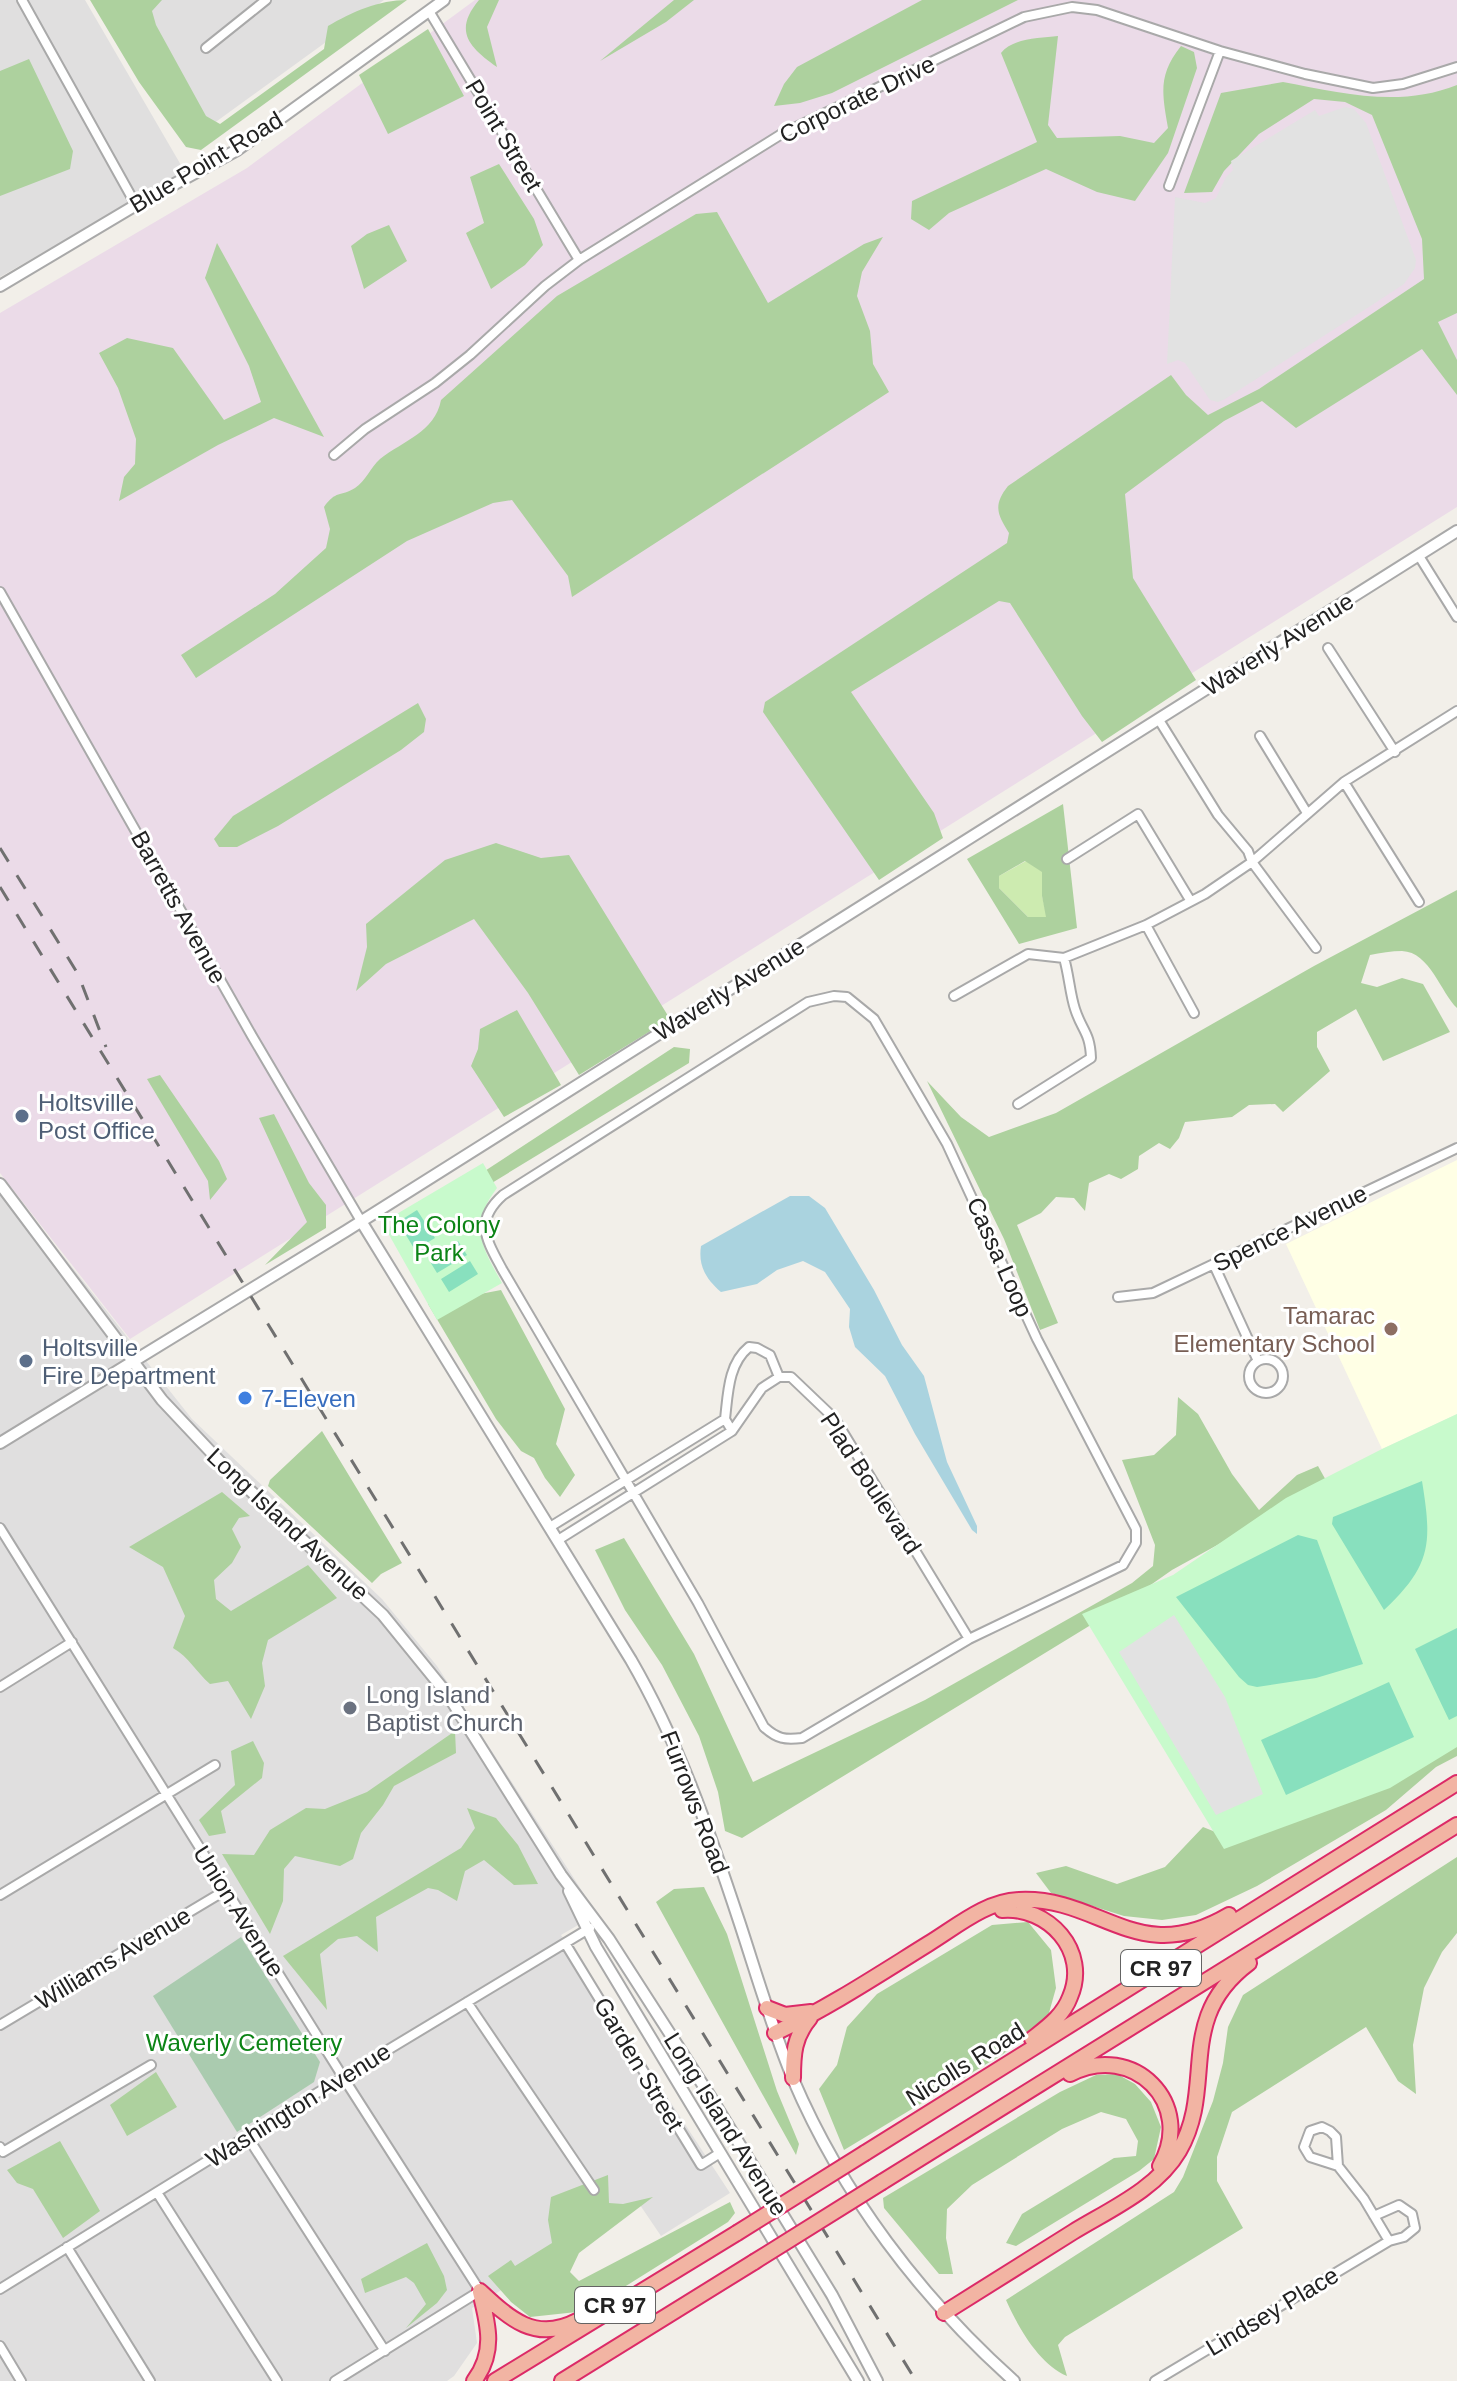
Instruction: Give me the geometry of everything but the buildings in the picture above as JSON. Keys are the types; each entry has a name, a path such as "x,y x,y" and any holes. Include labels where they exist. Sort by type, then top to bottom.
{"highway":[{"name":"Nicolls Road","path":"495,2381 1457,1783"},
{"name":"CR 97","path":"562,2381 1457,1825"},
{"path":"775,2033 816,2012 995,1904 1031,1900 1066,1906 1138,1933 1168,1934 1208,1926 1253,1901 1301,1880"},
{"path":"944,2313 1164,2172 1189,2127 1203,2026 1219,1993 1244,1967 1333,1902"},
{"path":"974,1916 1018,1910 1045,1919 1065,1941 1075,1972 1071,1996 1059,2015 992,2073"},
{"path":"767,2008 785,2015 816,2012"},
{"path":"793,2078 794,2045 800,2031 816,2012"},
{"path":"1009,2104 1089,2066 1113,2064 1137,2072 1162,2096 1171,2122 1167,2154 1149,2183"},
{"path":"480,2291 516,2322 552,2329 568,2326 638,2291"},
{"path":"474,2381 487,2357 490,2339 480,2291"},
{"path":"584,2381 662,2319"}],"street":[{"path":"22,0 136,205"},
{"path":"206,48 266,0"},
{"name":"Blue Point Road","path":"0,286 136,205 237,150 444,0"},
{"name":"Corporate Drive","path":"334,455 365,429 461,362 545,286 579,260 780,135 1024,17 1072,7 1097,10 1220,51 1373,88 1403,84 1457,67"},
{"name":"Point Street","path":"429,11 579,260"},
{"path":"1169,186 1220,51"},
{"name":"Waverly Avenue","path":"0,1443 361,1221 1457,531"},
{"path":"1419,556 1457,617"},
{"name":"Barretts Avenue","path":"0,592 252,1036 361,1221"},
{"path":"1328,648 1395,752"},
{"path":"954,996 1028,954 1064,958 1146,925 1252,862 1344,782 1457,711"},
{"path":"1159,720 1218,815 1248,851 1252,862 1316,948"},
{"path":"1260,736 1307,813"},
{"path":"1344,782 1419,902"},
{"path":"1067,859 1138,814 1190,900"},
{"path":"1146,925 1194,1013"},
{"path":"1018,1104 1091,1058 1090,1039 1074,1007 1064,958"},
{"name":"Cassa Loop","path":"834,996 847,997 874,1019 947,1144 1037,1339 1136,1529 1136,1543 1123,1565 969,1639 802,1738 786,1740 774,1736 764,1727 698,1603 485,1238 486,1217 493,1204 503,1195 808,1002 834,996"},
{"name":"Spence Avenue","path":"1118,1297 1153,1293 1457,1148"},
{"name":"Long Island Avenue","path":"0,1184 132,1362 209,1451 361,1593 416,1653 468,1724 561,1875 598,1924 701,2083 801,2244 877,2381"},
{"name":"Furrows Road","path":"361,1221 635,1667 673,1741 697,1799 775,2033 817,2128 864,2207 903,2264 944,2313 1014,2381"},
{"path":"1214,1265 1258,1361"},
{"path":"558,1540 732,1431 762,1388 779,1377 770,1355 757,1348 749,1347 742,1353 731,1376 725,1419 732,1431"},
{"path":"1269,1359 1281,1369 1282,1380 1276,1389 1266,1393 1252,1385 1251,1369 1258,1361 1269,1359"},
{"name":"Plad Boulevard","path":"779,1377 791,1377 835,1419 969,1639"},
{"path":"550,1527 725,1419"},
{"name":"Union Avenue","path":"0,1528 480,2291"},
{"path":"0,1687 72,1642"},
{"path":"0,1895 215,1765"},
{"name":"Long Island Avenue","path":"561,1875 586,1931 858,2381"},
{"name":"Williams Avenue","path":"0,2025 226,1890"},
{"name":"Washington Avenue","path":"0,2289 598,1924"},
{"name":"Garden Street","path":"565,1943 701,2165 720,2153"},
{"path":"467,2002 594,2190"},
{"path":"2,2150 151,2065"},
{"path":"1338,2166 1336,2137 1322,2127 1310,2131 1304,2147 1310,2157 1338,2166 1364,2199 1389,2241"},
{"path":"247,2136 385,2351"},
{"path":"158,2194 277,2381"},
{"name":"Lindsey Place","path":"1155,2381 1389,2241 1412,2232 1416,2223 1407,2208 1399,2205 1374,2216"},
{"path":"67,2247 150,2381"},
{"path":"335,2381 480,2291"},
{"path":"0,2346 21,2381"}],"shaded area":[{"path":"0,0 85,0 185,172 0,277"},
{"path":"154,0 384,0 206,129 142,17"},
{"path":"475,0 1457,0 1457,507 130,1339 0,1173 0,313 247,168"},
{"path":"1345,107 1354,109 1366,123 1416,260 1415,268 1404,284 1369,307 1225,399 1218,402 1210,400 1185,363 1178,360 1167,364 1175,197 1205,203 1216,198 1233,170 1231,161 1315,110 1319,116"},
{"name":"Tamarac Elementary School","path":"1457,1160 1457,1414 1382,1449 1286,1244"},
{"path":"0,1176 192,1419 382,1599 437,1666 597,1914 561,1935 730,2193 661,2236 640,2205 472,2308 477,2343 447,2381 0,2381"},
{"path":"1174,1615 1225,1697 1263,1794 1216,1815 1119,1652"}],"green space":[{"path":"90,0 162,0 152,11 156,25 206,116 220,124 324,49 328,26 366,8 407,0 201,150 186,147 139,82"},
{"path":"479,0 499,0 487,27 497,67 468,38 467,21"},
{"path":"674,0 694,0 666,22 600,61"},
{"path":"922,0 1018,0 832,93 800,103 774,106 784,84 797,67"},
{"path":"428,29 464,96 388,134 359,75"},
{"path":"1058,36 1048,125 1057,138 1120,136 1154,143 1168,128 1163,94 1168,66 1181,46 1194,52 1197,68 1168,153 1135,201 1097,192 1046,169 949,213 929,230 911,219 912,201 1037,142 1001,53 1012,44"},
{"path":"29,59 73,151 70,169 0,196 0,71"},
{"path":"1283,82 1349,94 1392,97 1436,92 1457,85 1457,313 1438,322 1457,360 1457,395 1422,349 1296,428 1262,401 1224,421 1125,494 1133,578 1196,680 1102,742 1010,603 999,601 851,692 934,813 943,838 879,880 763,712 765,702 1007,543 1009,533 998,510 1008,486 1171,375 1186,395 1208,415 1259,389 1424,279 1422,239 1372,115 1345,102 1314,99 1259,134 1224,171 1212,192 1184,193 1221,93"},
{"path":"499,164 534,219 543,245 525,265 491,289 466,233 484,223 470,177"},
{"path":"717,212 768,303 864,244 883,237 862,272 857,296 870,331 873,364 889,392 572,597 568,576 512,500 493,503 407,541 196,678 181,655 275,594 326,548 330,529 324,507 328,502 359,485 380,459 425,428 438,411 441,400 557,296 696,214"},
{"path":"389,225 407,261 364,289 351,246 367,234"},
{"path":"217,243 324,437 274,418 218,445 119,501 124,477 135,464 136,439 118,388 99,353 127,338 173,348 224,420 261,402 249,366 205,278"},
{"path":"418,703 426,719 424,732 401,750 278,826 237,847 219,847 214,839 233,816"},
{"path":"1063,804 1077,928 1019,944 967,859","holes":["1025,861 1042,872 1046,917 1028,917 999,888 999,876"]},
{"path":"496,843 541,858 569,855 670,1019 579,1075 528,993 474,919 386,964 356,991 367,947 366,924 445,860"},
{"path":"1026,861 1043,872 1042,896 1047,917 1028,917 999,888 999,876"},
{"path":"1457,890 1457,1008 1434,974 1412,953 1398,951 1370,955 1361,983 1377,987 1402,978 1423,984 1450,1032 1383,1061 1356,1009 1317,1032 1317,1047 1330,1071 1283,1112 1275,1104 1249,1105 1232,1117 1185,1122 1179,1138 1170,1149 1159,1143 1139,1156 1138,1169 1121,1179 1109,1174 1089,1183 1085,1211 1074,1198 1056,1197 1041,1213 1017,1225 1058,1323 1040,1330 1004,1239 927,1081 961,1117 989,1137 1056,1113 1314,966"},
{"path":"517,1010 561,1085 504,1117 471,1066 478,1049 480,1029"},
{"path":"674,1047 690,1049 689,1063 449,1209 439,1201"},
{"path":"160,1075 219,1161 227,1179 210,1200 208,1181 147,1079"},
{"path":"274,1114 309,1183 326,1205 326,1228 265,1265 307,1222 259,1118"},
{"name":"The Colony Park","path":"483,1163 497,1188 483,1213 481,1236 488,1258 502,1283 437,1320 388,1233 395,1215"},
{"path":"417,1210 435,1238 415,1250 398,1222"},
{"path":"458,1241 467,1255 437,1273 429,1260"},
{"path":"470,1261 478,1274 449,1292 441,1279"},
{"path":"501,1290 565,1409 556,1444 575,1475 560,1497 534,1458 521,1451 496,1419 428,1304"},
{"path":"1178,1397 1198,1414 1232,1474 1259,1510 1297,1475 1318,1466 1328,1484 1172,1570 1112,1612 742,1838 725,1831 718,1792 699,1736 662,1665 625,1610 595,1550 624,1538 694,1654 753,1782 925,1700 1132,1583 1153,1566 1155,1545 1122,1460 1154,1455 1176,1435"},
{"path":"1457,1414 1457,1747 1390,1788 1224,1849 1082,1614 1173,1575 1286,1498"},
{"path":"322,1431 402,1563 381,1574 372,1583 268,1486 270,1480"},
{"path":"1422,1481 1427,1521 1425,1552 1412,1580 1384,1610 1332,1524 1333,1517"},
{"path":"222,1492 250,1516 239,1518 232,1529 241,1547 232,1563 214,1580 216,1599 231,1611 308,1565 337,1598 268,1640 262,1663 265,1686 251,1719 228,1681 210,1684 173,1648 185,1616 163,1567 129,1547"},
{"path":"1298,1535 1317,1540 1363,1664 1316,1678 1257,1687 1248,1685 1176,1597"},
{"path":"1457,1628 1457,1716 1449,1720 1415,1649"},
{"path":"1389,1682 1414,1737 1286,1795 1261,1740"},
{"path":"1457,1727 1457,1756 1436,1767 1386,1810 1257,1886 1196,1915 1162,1920 1124,1916 1051,1893 1036,1873 1066,1866 1117,1884 1165,1867 1203,1827 1238,1841"},
{"path":"455,1731 456,1753 394,1786 361,1833 353,1859 340,1866 295,1856 284,1869 283,1901 270,1934 222,1854 254,1855 270,1830 306,1808 325,1809 367,1792"},
{"path":"253,1741 264,1763 262,1778 221,1811 226,1833 209,1836 199,1820 235,1785 231,1751"},
{"path":"467,1808 496,1818 518,1845 538,1884 514,1885 484,1860 465,1871 457,1901 428,1888 376,1917 378,1952 357,1936 338,1939 320,1954 327,2010 283,1956 461,1848 475,1828"},
{"path":"1457,1857 1457,1933 1442,1952 1424,1988 1413,2045 1416,2094 1398,2081 1366,2027 1232,2112 1217,2157 1217,2181 1243,2228 1065,2337 1058,2345 1067,2376 1047,2363 1023,2333 1006,2300 1174,2192 1213,2101 1228,2027 1243,1995"},
{"path":"704,1887 727,1934 777,2091 799,2144 796,2155 656,1902 674,1889"},
{"path":"1028,1922 1051,1950 1056,1988 1047,2020 1003,2054 844,2150 819,2089 837,2065 847,2027 877,1994 992,1925"},
{"name":"Waverly Cemetery","path":"241,1937 320,2062 314,2082 237,2132 153,1996"},
{"path":"156,2072 177,2107 127,2136 110,2105"},
{"path":"1117,2074 1135,2084 1151,2102 1161,2127 1154,2159 1016,2246 1006,2243 1022,2214 1114,2158 1136,2156 1138,2141 1126,2119 1101,2112 1062,2129 972,2185 947,2209 946,2238 953,2274 939,2274 884,2208 883,2198 1060,2092 1096,2075"},
{"path":"60,2141 100,2211 63,2238 33,2189 17,2183 7,2170"},
{"path":"608,2175 609,2203 623,2204 653,2197 579,2253 570,2272 579,2281 730,2202 735,2213 728,2222 586,2311 530,2317 511,2302 488,2276 511,2260 515,2266 552,2243 548,2220 551,2197"},
{"path":"427,2243 444,2276 447,2290 437,2303 406,2328 426,2304 414,2283 406,2277 365,2293 361,2279"}],"water":[{"path":"790,1196 809,1196 825,1208 874,1290 902,1345 924,1376 947,1462 977,1526 977,1534 915,1434 885,1376 855,1347 849,1327 850,1309 825,1272 803,1261 777,1270 757,1284 721,1292 704,1272 701,1246"}],"railway":[{"path":"0,848 78,974 106,1047"},
{"path":"0,887 916,2381"}],"place":[{"name":"Holtsville Post Office","path":"22,1116"},
{"name":"Tamarac Elementary School","path":"1391,1329"},
{"name":"Holtsville Fire Department","path":"26,1361"},
{"name":"7-Eleven","path":"245,1398"},
{"name":"Long Island Baptist Church","path":"350,1708"}]}
